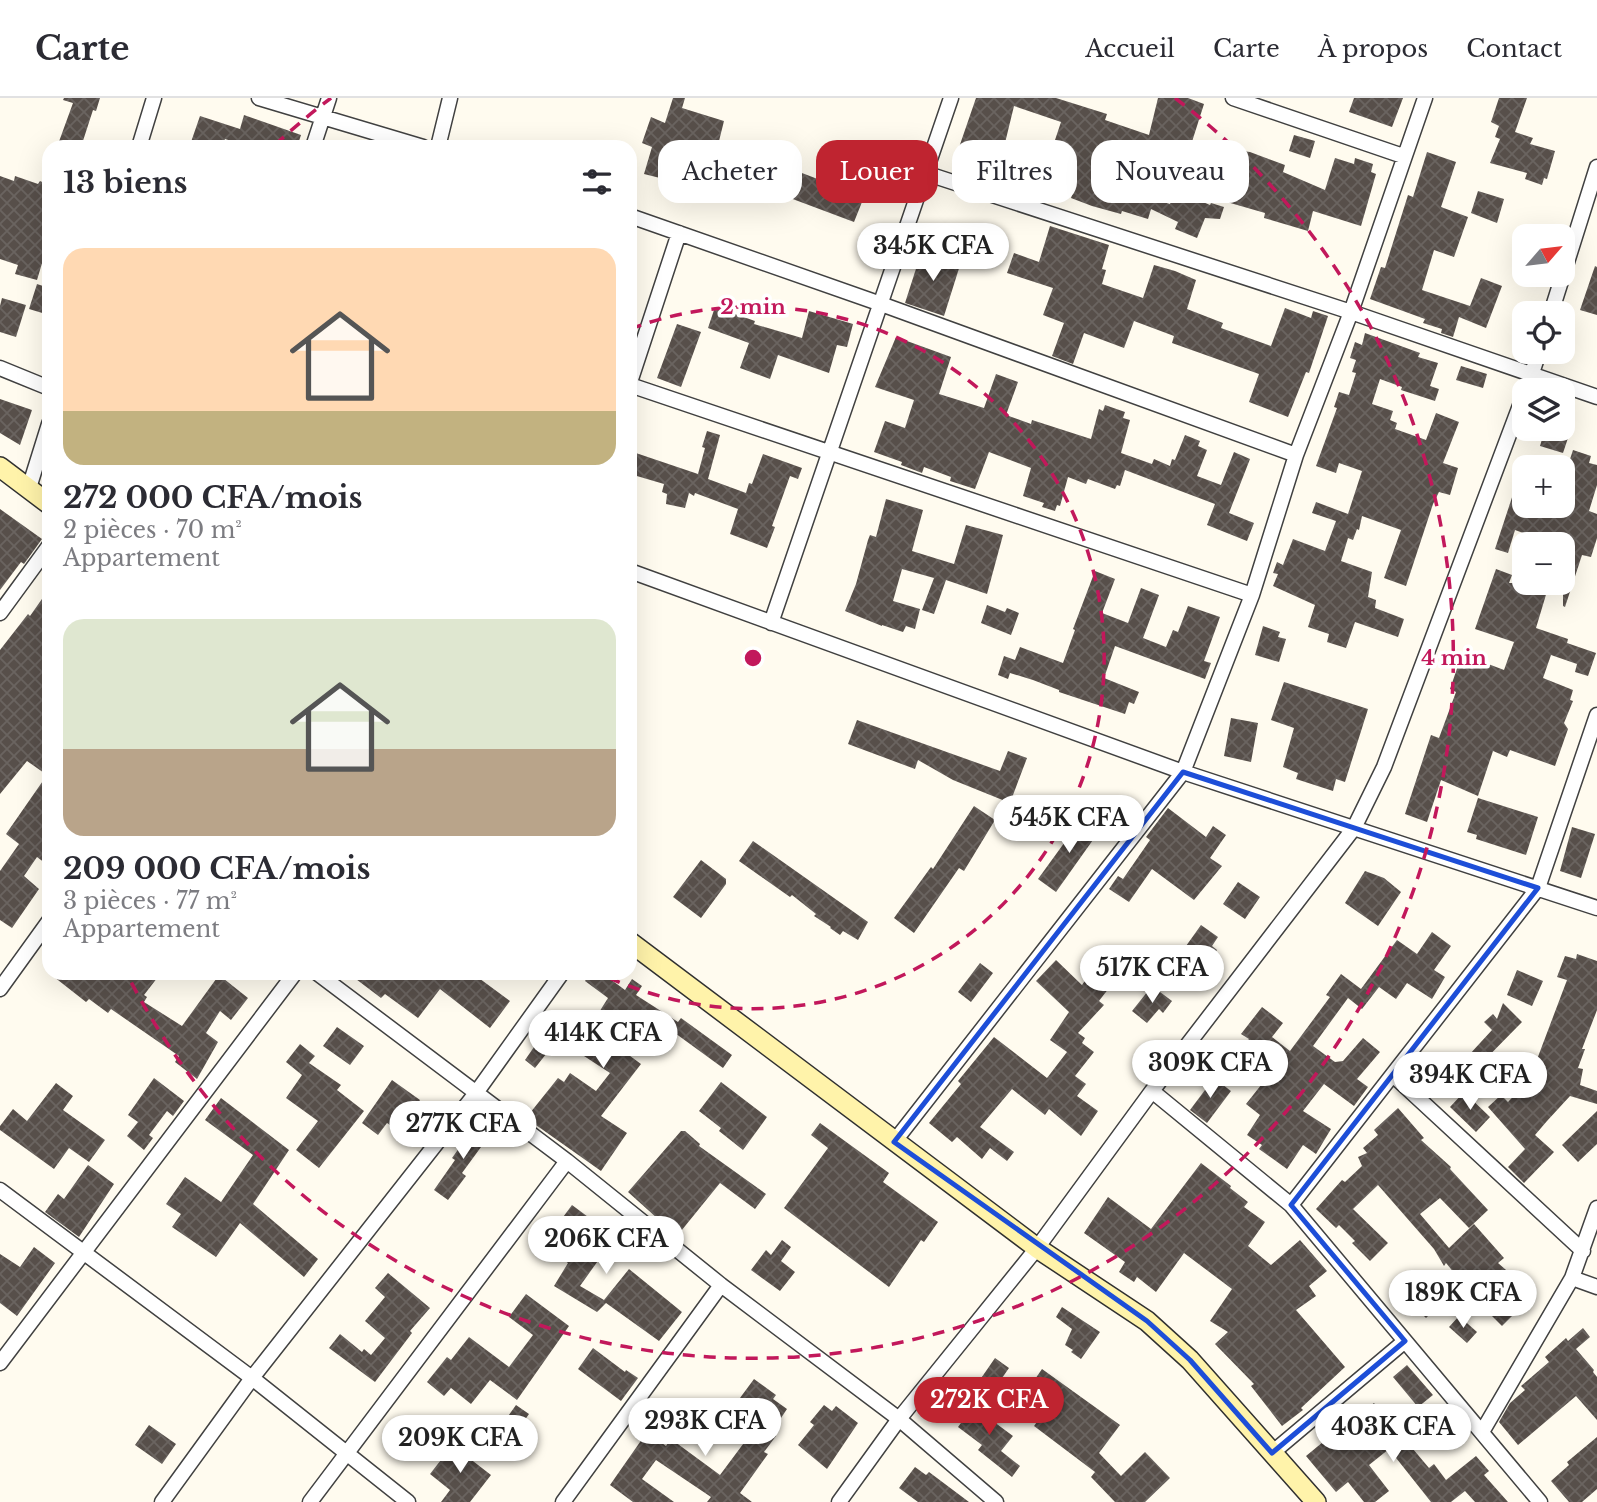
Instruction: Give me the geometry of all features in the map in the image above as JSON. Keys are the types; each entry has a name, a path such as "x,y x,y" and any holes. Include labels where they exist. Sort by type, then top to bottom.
{"street":[{"path":"141,140 154,98"},
{"path":"259,98 400,140"},
{"path":"315,140 329,98"},
{"path":"440,140 450,98"},
{"path":"936,140 951,98"},
{"path":"1233,98 1404,156"},
{"path":"894,1142 1182,772 1252,596 1296,455 1351,312 1425,98"},
{"path":"1555,301 1597,167"},
{"path":"938,177 1351,312 1597,397"},
{"path":"771,623 915,203"},
{"path":"637,218 1296,455"},
{"path":"637,362 679,233"},
{"path":"1531,378 1535,364"},
{"path":"0,368 42,385"},
{"path":"637,386 1252,596"},
{"path":"839,1502 899,1419 1037,1248 1152,1091 1354,828 1384,768 1512,427"},
{"path":"29,488 42,446"},
{"path":"0,467 42,498"},
{"path":"0,612 42,555"},
{"path":"637,574 1182,772 1597,908"},
{"path":"1291,1205 1538,888 1597,715"},
{"path":"0,989 42,931"},
{"path":"637,947 1037,1248 1147,1321 1190,1360 1316,1502"},
{"path":"0,1363 290,980"},
{"path":"326,980 567,1161 721,1285 899,1419 996,1502"},
{"path":"162,1502 252,1378 476,1093 557,980"},
{"path":"1393,1075 1583,1251"},
{"path":"1152,1091 1291,1205 1540,1502"},
{"path":"310,1502 567,1161"},
{"path":"0,1190 252,1378 408,1502"},
{"path":"1482,1432 1572,1278 1597,1208"},
{"path":"1572,1278 1597,1287"},
{"path":"563,1502 721,1285"},
{"path":"1272,1453 1405,1341"}],"highlighted area":[{"path":"1183,772 1538,888 1291,1205 1405,1341 1272,1453 1190,1360 1147,1321 894,1142"}],"building":[{"path":"100,98 83,140 60,140 73,103 63,100"},
{"path":"673,98 685,98 682,108 724,121 719,140 658,140 658,178 644,174 652,147 642,143 651,117 665,123"},
{"path":"976,98 1056,98 1107,114 1105,120 1149,135 1158,98 1188,98 1204,104 1193,140 1091,140 1091,203 1211,203 1224,207 1220,219 1205,218 1197,238 1175,229 1178,222 1151,209 1148,219 1077,200 1077,140 1055,140 1061,122 1014,106 1006,140 962,140"},
{"path":"1354,98 1403,98 1392,127 1349,112"},
{"path":"1499,98 1527,98 1515,132 1533,138 1530,144 1555,151 1547,179 1544,178 1542,185 1525,179 1527,173 1490,163 1500,139 1495,137 1499,126 1491,122"},
{"path":"244,115 301,135 299,140 192,140 200,116 240,129"},
{"path":"1294,135 1315,141 1310,158 1289,151"},
{"path":"1249,152 1285,165 1283,172 1325,190 1335,158 1354,164 1355,158 1373,164 1371,172 1376,174 1361,226 1313,211 1308,231 1264,218 1265,213 1230,203 1249,203"},
{"path":"1427,152 1456,162 1441,207 1468,217 1454,257 1434,250 1422,290 1470,306 1481,278 1502,286 1486,328 1459,317 1453,337 1441,333 1442,329 1423,323 1425,319 1370,299 1381,267 1385,268 1408,195 1413,197"},
{"path":"802,173 816,178 816,203 862,203 854,222 802,203"},
{"path":"0,176 14,181 15,176 38,184 42,182 42,263 37,280 15,274 18,265 0,259"},
{"path":"1478,191 1504,199 1497,223 1471,213"},
{"path":"1050,226 1109,245 1102,269 1106,270 1102,284 1143,298 1154,265 1175,271 1196,280 1187,309 1223,323 1221,328 1271,346 1285,308 1311,318 1313,311 1328,316 1309,373 1306,372 1288,417 1249,402 1259,374 1172,343 1174,336 1134,321 1124,348 1084,333 1073,364 1052,356 1064,323 1043,315 1053,288 1007,273 1014,253 1039,262"},
{"path":"922,250 961,262 944,316 905,303"},
{"path":"1595,266 1597,267 1597,315 1580,310"},
{"path":"37,284 42,286 42,313 29,309"},
{"path":"2,298 26,305 16,337 0,332"},
{"path":"715,307 755,321 754,324 802,338 809,311 853,324 847,347 837,345 829,373 778,355 770,379 740,368 749,343 708,328"},
{"path":"677,324 701,332 681,387 657,378"},
{"path":"1365,333 1420,353 1418,357 1438,363 1430,386 1439,389 1435,401 1401,390 1402,387 1380,379 1372,404 1393,411 1390,420 1397,423 1395,429 1426,440 1436,413 1459,422 1443,463 1458,468 1450,495 1439,492 1433,504 1406,586 1384,578 1401,530 1362,516 1359,530 1357,529 1353,540 1348,538 1341,561 1372,572 1368,597 1376,600 1375,608 1404,619 1398,637 1355,622 1346,648 1327,642 1329,634 1308,627 1315,605 1273,586 1278,574 1273,573 1277,562 1283,565 1293,539 1325,551 1336,521 1312,513 1316,502 1348,514 1362,471 1339,463 1336,473 1316,466 1337,408 1334,407 1339,392 1349,395 1356,373 1352,372 1356,360 1350,358 1355,342 1362,345"},
{"path":"896,337 951,357 939,394 984,408 996,374 1018,382 1006,415 1031,424 1032,420 1091,439 1099,409 1103,411 1105,405 1125,412 1123,418 1130,420 1121,453 1152,464 1154,459 1170,466 1185,435 1200,441 1198,446 1207,450 1197,476 1221,485 1234,452 1250,459 1229,513 1254,523 1247,541 1207,525 1215,504 1125,470 1120,486 1117,485 1115,489 1088,479 1086,484 1068,477 1060,506 1057,505 1055,511 1042,507 1044,503 1023,496 1031,468 989,452 975,489 950,481 951,477 924,467 922,473 874,452 885,421 905,428 914,400 875,387"},
{"path":"1461,366 1487,374 1483,388 1456,380"},
{"path":"0,399 32,410 20,445 0,433"},
{"path":"707,431 720,435 708,479 746,493 763,454 802,468 798,479 790,476 767,548 730,534 738,509 695,493 694,496 689,493 685,508 666,504 667,494 662,492 664,484 637,476 637,453 698,474 705,448 702,447"},
{"path":"1541,441 1567,441 1563,453 1540,446"},
{"path":"1573,450 1591,456 1589,463 1597,465 1597,485 1589,511 1597,514 1597,538 1591,557 1582,555 1575,576 1575,532 1515,530 1512,532 1508,553 1495,549 1512,497 1512,518 1575,518 1575,455 1571,455"},
{"path":"886,499 923,510 912,551 954,564 966,525 1003,535 987,594 946,580 934,614 922,610 934,578 902,569 893,601 920,609 915,629 906,626 903,632 845,611 870,535 876,537"},
{"path":"0,509 42,539 0,590"},
{"path":"1496,569 1512,575 1509,583 1512,583 1512,595 1546,595 1536,628 1568,639 1567,643 1596,653 1588,676 1575,672 1577,664 1551,655 1543,678 1573,690 1570,700 1573,701 1564,723 1568,729 1555,766 1510,750 1507,757 1493,751 1478,796 1441,780 1427,822 1405,814 1431,735 1439,738 1456,692 1450,689 1462,654 1504,670 1514,642 1475,629"},
{"path":"1095,571 1115,579 1102,613 1128,623 1141,588 1159,595 1143,638 1166,647 1173,630 1178,632 1188,606 1220,617 1204,661 1211,663 1205,679 1115,646 1104,678 1139,692 1134,704 1129,702 1125,714 1059,692 1033,680 1010,673 1008,679 998,675 1004,656 1015,660 1020,647 1063,663"},
{"path":"1563,595 1569,595 1565,607"},
{"path":"42,599 42,772 27,761 0,794 0,650 28,614 30,616"},
{"path":"987,605 1005,612 1007,608 1019,613 1011,635 981,623"},
{"path":"1263,626 1280,632 1278,637 1286,639 1279,662 1255,655"},
{"path":"1284,682 1368,709 1345,782 1336,779 1333,791 1296,779 1298,773 1283,767 1294,728 1271,720"},
{"path":"1231,718 1258,723 1251,762 1224,756"},
{"path":"857,720 1000,771 1008,751 1027,758 1010,803 953,780 918,760 915,769 848,744"},
{"path":"42,782 42,861 37,857 24,876 39,889 12,928 0,920 0,871 19,844 6,834"},
{"path":"1478,798 1538,817 1526,855 1476,839 1477,835 1467,832"},
{"path":"974,806 995,820 964,871 959,868 914,933 894,918 931,867 933,869"},
{"path":"1168,808 1206,837 1213,826 1226,835 1210,858 1222,866 1194,900 1152,869 1129,902 1109,889 1118,876 1123,879 1150,840 1146,837"},
{"path":"1083,817 1100,830 1056,892 1038,879"},
{"path":"1572,827 1595,834 1581,878 1560,871"},
{"path":"753,841 868,922 858,940 843,931 840,935 792,895 790,897 739,861"},
{"path":"701,860 726,879 726,884 701,918 673,897"},
{"path":"1365,871 1384,878 1401,892 1378,926 1345,903"},
{"path":"1238,882 1260,897 1245,919 1223,904"},
{"path":"1201,925 1218,937 1212,946 1217,950 1197,979 1177,965"},
{"path":"1432,932 1451,946 1434,970 1445,977 1432,999 1407,983 1396,999 1379,987 1362,1009 1348,998 1313,1046 1335,1062 1343,1061 1363,1038 1380,1052 1357,1079 1368,1087 1354,1106 1324,1084 1303,1111 1331,1129 1316,1154 1303,1145 1287,1169 1259,1149 1262,1145 1247,1135 1260,1115 1246,1104 1269,1075 1252,1063 1258,1053 1246,1043 1249,1039 1241,1034 1262,1007 1283,1023 1272,1037 1290,1051 1330,997 1326,995 1341,974 1361,989 1397,940 1417,954"},
{"path":"1118,953 1129,962 1099,1001 1104,1005 1078,1033 1085,1038 1082,1043 1094,1052 1075,1076 1086,1084 1077,1096 1098,1111 1081,1136 1049,1109 1045,1115 1012,1089 980,1127 1014,1152 1007,1161 990,1148 982,1159 957,1137 952,1142 929,1123 961,1084 958,1081 994,1037 1047,1078 1067,1052 1050,1040 1069,1012 1036,981 1056,960 1082,985 1091,972 1098,978"},
{"path":"1577,954 1597,961 1597,1010 1582,1049 1585,1049 1578,1068 1583,1069 1580,1085 1597,1091 1597,1104 1570,1096 1535,1135 1554,1152 1524,1183 1508,1167 1525,1149 1488,1107 1501,1095 1508,1102 1544,1064 1536,1062 1567,980 1557,977 1565,956 1576,959"},
{"path":"980,963 993,973 971,1002 958,992"},
{"path":"1517,970 1543,981 1532,1006 1507,995"},
{"path":"58,980 156,980 144,995 147,997 144,1002 182,1026 215,980 225,980 248,998 231,1020 220,1011 206,1033 218,1042 197,1079 175,1062 179,1056 111,1009 108,1013 89,999 86,1002"},
{"path":"357,980 482,980 510,1001 490,1028 440,989 418,1018 385,994 381,998"},
{"path":"611,980 625,990 633,980 642,986 636,995 678,1022 681,1018 732,1055 723,1068 668,1028 661,1040 622,1016 607,1039 641,1064 601,1116 627,1133 601,1171 526,1118 558,1078 564,1082 570,1073 596,1091 610,1073 558,1039 535,1068 525,1060 554,1018 572,1031 581,1018 591,1025 608,998 585,981"},
{"path":"1152,986 1172,1001 1163,1013 1159,1009 1147,1023 1132,1011"},
{"path":"1503,1003 1522,1022 1467,1078 1457,1068 1492,1030 1484,1022 1493,1014 1497,1019"},
{"path":"337,1027 364,1046 350,1065 323,1046"},
{"path":"300,1044 315,1056 309,1063 341,1085 337,1090 364,1111 319,1168 296,1150 318,1121 286,1098 302,1075 286,1062"},
{"path":"154,1078 184,1101 173,1116 167,1111 149,1135 153,1138 144,1150 127,1136 138,1122 128,1115"},
{"path":"1214,1078 1231,1091 1207,1123 1190,1110"},
{"path":"392,1080 420,1100 418,1103 428,1110 411,1133 402,1126 399,1131 387,1123 378,1135 362,1123"},
{"path":"721,1082 767,1117 743,1150 699,1111"},
{"path":"56,1083 73,1096 63,1110 105,1140 89,1162 69,1148 54,1169 0,1130 0,1126 13,1109 27,1121"},
{"path":"1464,1092 1490,1117 1476,1132 1450,1107"},
{"path":"221,1098 289,1150 253,1204 318,1259 304,1277 240,1223 216,1257 172,1227 181,1214 166,1204 185,1177 221,1202 253,1155 205,1120"},
{"path":"1398,1108 1424,1138 1421,1140 1451,1167 1488,1210 1469,1228 1440,1198 1420,1214 1449,1248 1474,1224 1504,1258 1498,1263 1536,1296 1525,1309 1522,1306 1502,1326 1486,1310 1502,1293 1484,1279 1469,1291 1446,1263 1444,1266 1434,1249 1378,1185 1353,1209 1388,1243 1370,1261 1339,1225 1336,1228 1316,1209 1342,1180 1345,1182 1362,1166 1358,1157 1367,1153 1363,1148 1378,1135 1374,1130"},
{"path":"1597,1111 1597,1144 1578,1162 1562,1145"},
{"path":"478,1122 492,1132 462,1173 466,1176 448,1200 434,1190 455,1160 452,1158"},
{"path":"820,1123 889,1173 883,1182 938,1222 924,1242 921,1240 889,1287 784,1208 828,1148 811,1135"},
{"path":"681,1131 685,1131 699,1146 766,1194 755,1209 720,1183 677,1236 628,1192"},
{"path":"1201,1163 1231,1186 1230,1188 1248,1202 1244,1207 1265,1222 1248,1246 1271,1265 1300,1240 1327,1271 1309,1286 1316,1296 1296,1310 1345,1367 1301,1408 1303,1410 1282,1426 1251,1386 1254,1384 1215,1344 1228,1332 1210,1321 1232,1289 1184,1253 1156,1292 1137,1277 1134,1282 1119,1272 1125,1262 1084,1233 1108,1197 1151,1229"},
{"path":"88,1165 114,1184 79,1237 45,1212 58,1194 64,1199"},
{"path":"572,1205 615,1237 580,1286 604,1300 629,1269 682,1312 659,1341 606,1303 597,1312 554,1286 568,1263 543,1244"},
{"path":"782,1240 791,1247 781,1261 795,1272 780,1291 751,1270 766,1250 771,1255"},
{"path":"34,1247 55,1263 17,1316 0,1303 0,1254 20,1267"},
{"path":"388,1273 430,1308 410,1331 412,1333 375,1382 329,1348 340,1334 362,1352 364,1349 371,1355 385,1338 365,1321 385,1297 375,1288"},
{"path":"1420,1284 1440,1304 1426,1318 1406,1298"},
{"path":"526,1294 569,1326 517,1400 490,1380 471,1404 451,1388 444,1396 427,1382 447,1357 451,1360 469,1337 509,1367 533,1335 509,1317"},
{"path":"1062,1307 1100,1332 1081,1359 1065,1345 1072,1329 1056,1317"},
{"path":"1459,1316 1477,1332 1467,1343 1449,1327"},
{"path":"1583,1328 1590,1337 1576,1349 1597,1377 1597,1420 1576,1396 1518,1445 1499,1422 1510,1403 1525,1390 1521,1386 1549,1362 1545,1357 1566,1338 1568,1341"},
{"path":"593,1348 625,1372 626,1370 638,1378 621,1401 578,1369"},
{"path":"995,1358 1009,1368 989,1397 975,1387"},
{"path":"1407,1365 1433,1395 1418,1407 1393,1377"},
{"path":"1042,1369 1120,1425 1099,1453 1121,1476 1145,1452 1170,1478 1145,1502 1115,1502 1091,1477 1095,1472 1034,1426 1050,1404 1029,1388"},
{"path":"754,1379 776,1395 773,1399 787,1409 771,1433 776,1436 764,1452 768,1454 740,1493 752,1502 707,1502 711,1497 656,1460 642,1479 674,1502 633,1502 610,1485 647,1432 666,1446 671,1439 720,1475 761,1420 737,1402"},
{"path":"978,1400 990,1409 986,1416 1013,1436 1001,1451 1020,1466 1012,1477 978,1450 982,1445 958,1427"},
{"path":"1374,1403 1400,1437 1402,1436 1429,1468 1434,1464 1446,1480 1476,1456 1489,1471 1484,1475 1508,1502 1475,1502 1465,1491 1451,1502 1431,1502 1389,1449 1369,1465 1389,1491 1375,1502 1364,1502 1348,1482 1336,1492 1306,1456 1323,1442 1332,1437 1334,1439 1352,1425 1350,1422"},
{"path":"516,1405 529,1414 505,1448 492,1439"},
{"path":"824,1405 832,1411 836,1406 858,1423 827,1469 798,1445 814,1425 810,1422"},
{"path":"149,1425 176,1444 162,1464 135,1445"},
{"path":"1597,1437 1597,1489 1582,1502 1569,1502 1551,1481 1569,1465 1567,1462"},
{"path":"455,1442 471,1455 469,1458 491,1475 470,1502 441,1502 450,1490 430,1474"},
{"path":"915,1467 926,1475 929,1472 969,1502 918,1502 899,1488"}]}
